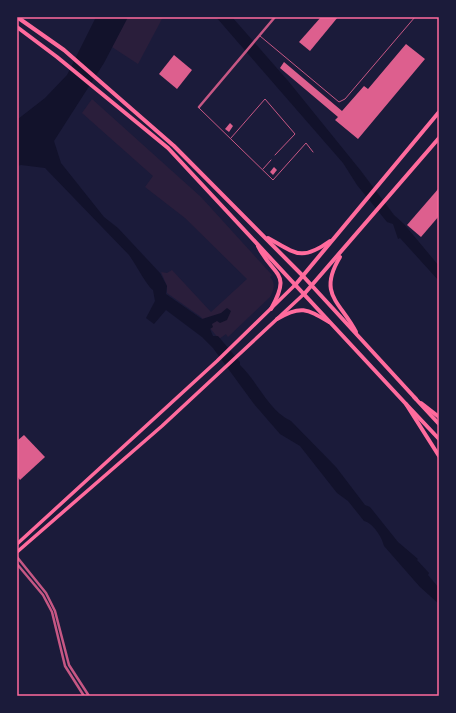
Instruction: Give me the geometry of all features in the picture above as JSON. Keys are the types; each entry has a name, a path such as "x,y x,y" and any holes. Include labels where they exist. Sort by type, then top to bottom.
{"main road":[{"path":"17,17 64,50 174,146 303,276 439,424"},
{"path":"17,27 57,57 168,148 439,439"},
{"path":"17,544 217,361 296,284 439,112"},
{"path":"17,552 222,371 312,286 439,138"},
{"path":"264,237 294,252 304,254 316,251 335,238"},
{"path":"256,242 265,259 280,277 282,285 280,293 271,309"},
{"path":"346,247 334,266 330,286 337,305 352,324 358,336"},
{"path":"277,319 288,312 304,310 312,311 332,323"},
{"path":"414,397 439,417"},
{"path":"406,404 439,456"}],"street":[{"path":"199,107 276,17"},
{"path":"17,557 46,593 55,611 69,665 89,696"},
{"path":"17,564 42,595 52,612 65,666 84,696"}],"lane":[{"path":"259,36 339,102 345,99 415,17"},
{"path":"231,139 265,98 295,134 276,155"},
{"path":"199,107 273,180 306,143 313,152"},
{"path":"263,170 271,160"}],"shaded area":[{"path":"96,17 128,17 104,63 54,141 61,163 104,217 118,228 160,273 167,286 166,294 202,319 221,313 227,308 231,311 227,320 220,323 217,321 212,324 213,327 210,329 213,336 218,336 240,362 240,365 276,410 291,421 336,467 365,505 370,507 398,542 418,559 417,560 429,573 428,575 439,588 439,604 420,587 384,546 374,527 364,521 348,501 337,493 300,446 280,434 254,404 213,348 202,337 166,310 154,324 146,318 155,301 153,290 150,288 129,255 45,168 21,165 17,166 17,118 18,119 45,98 67,75"},
{"path":"128,17 163,17 138,64 112,47"},
{"path":"216,17 232,17 289,82 361,171 394,215 404,224 439,266 439,281 400,238 398,239 393,224 387,222 357,185 343,163"},
{"path":"92,99 201,197 272,275 270,277 274,287 270,297 228,337 226,334 219,339 201,317 167,293 167,286 161,272 167,273 172,270 211,312 247,279 185,218 145,187 153,176 82,113"}],"building":[{"path":"321,17 338,17 310,51 299,42"},
{"path":"406,44 425,59 358,139 335,120 338,117 280,68 284,62 342,111 364,86 368,89"},
{"path":"174,55 192,70 177,89 159,74"},
{"path":"230,123 233,126 229,132 225,129"},
{"path":"274,167 277,170 273,175 270,172"},
{"path":"439,188 439,216 421,237 407,225"},
{"path":"24,435 45,457 20,480 17,476 17,441"}]}
